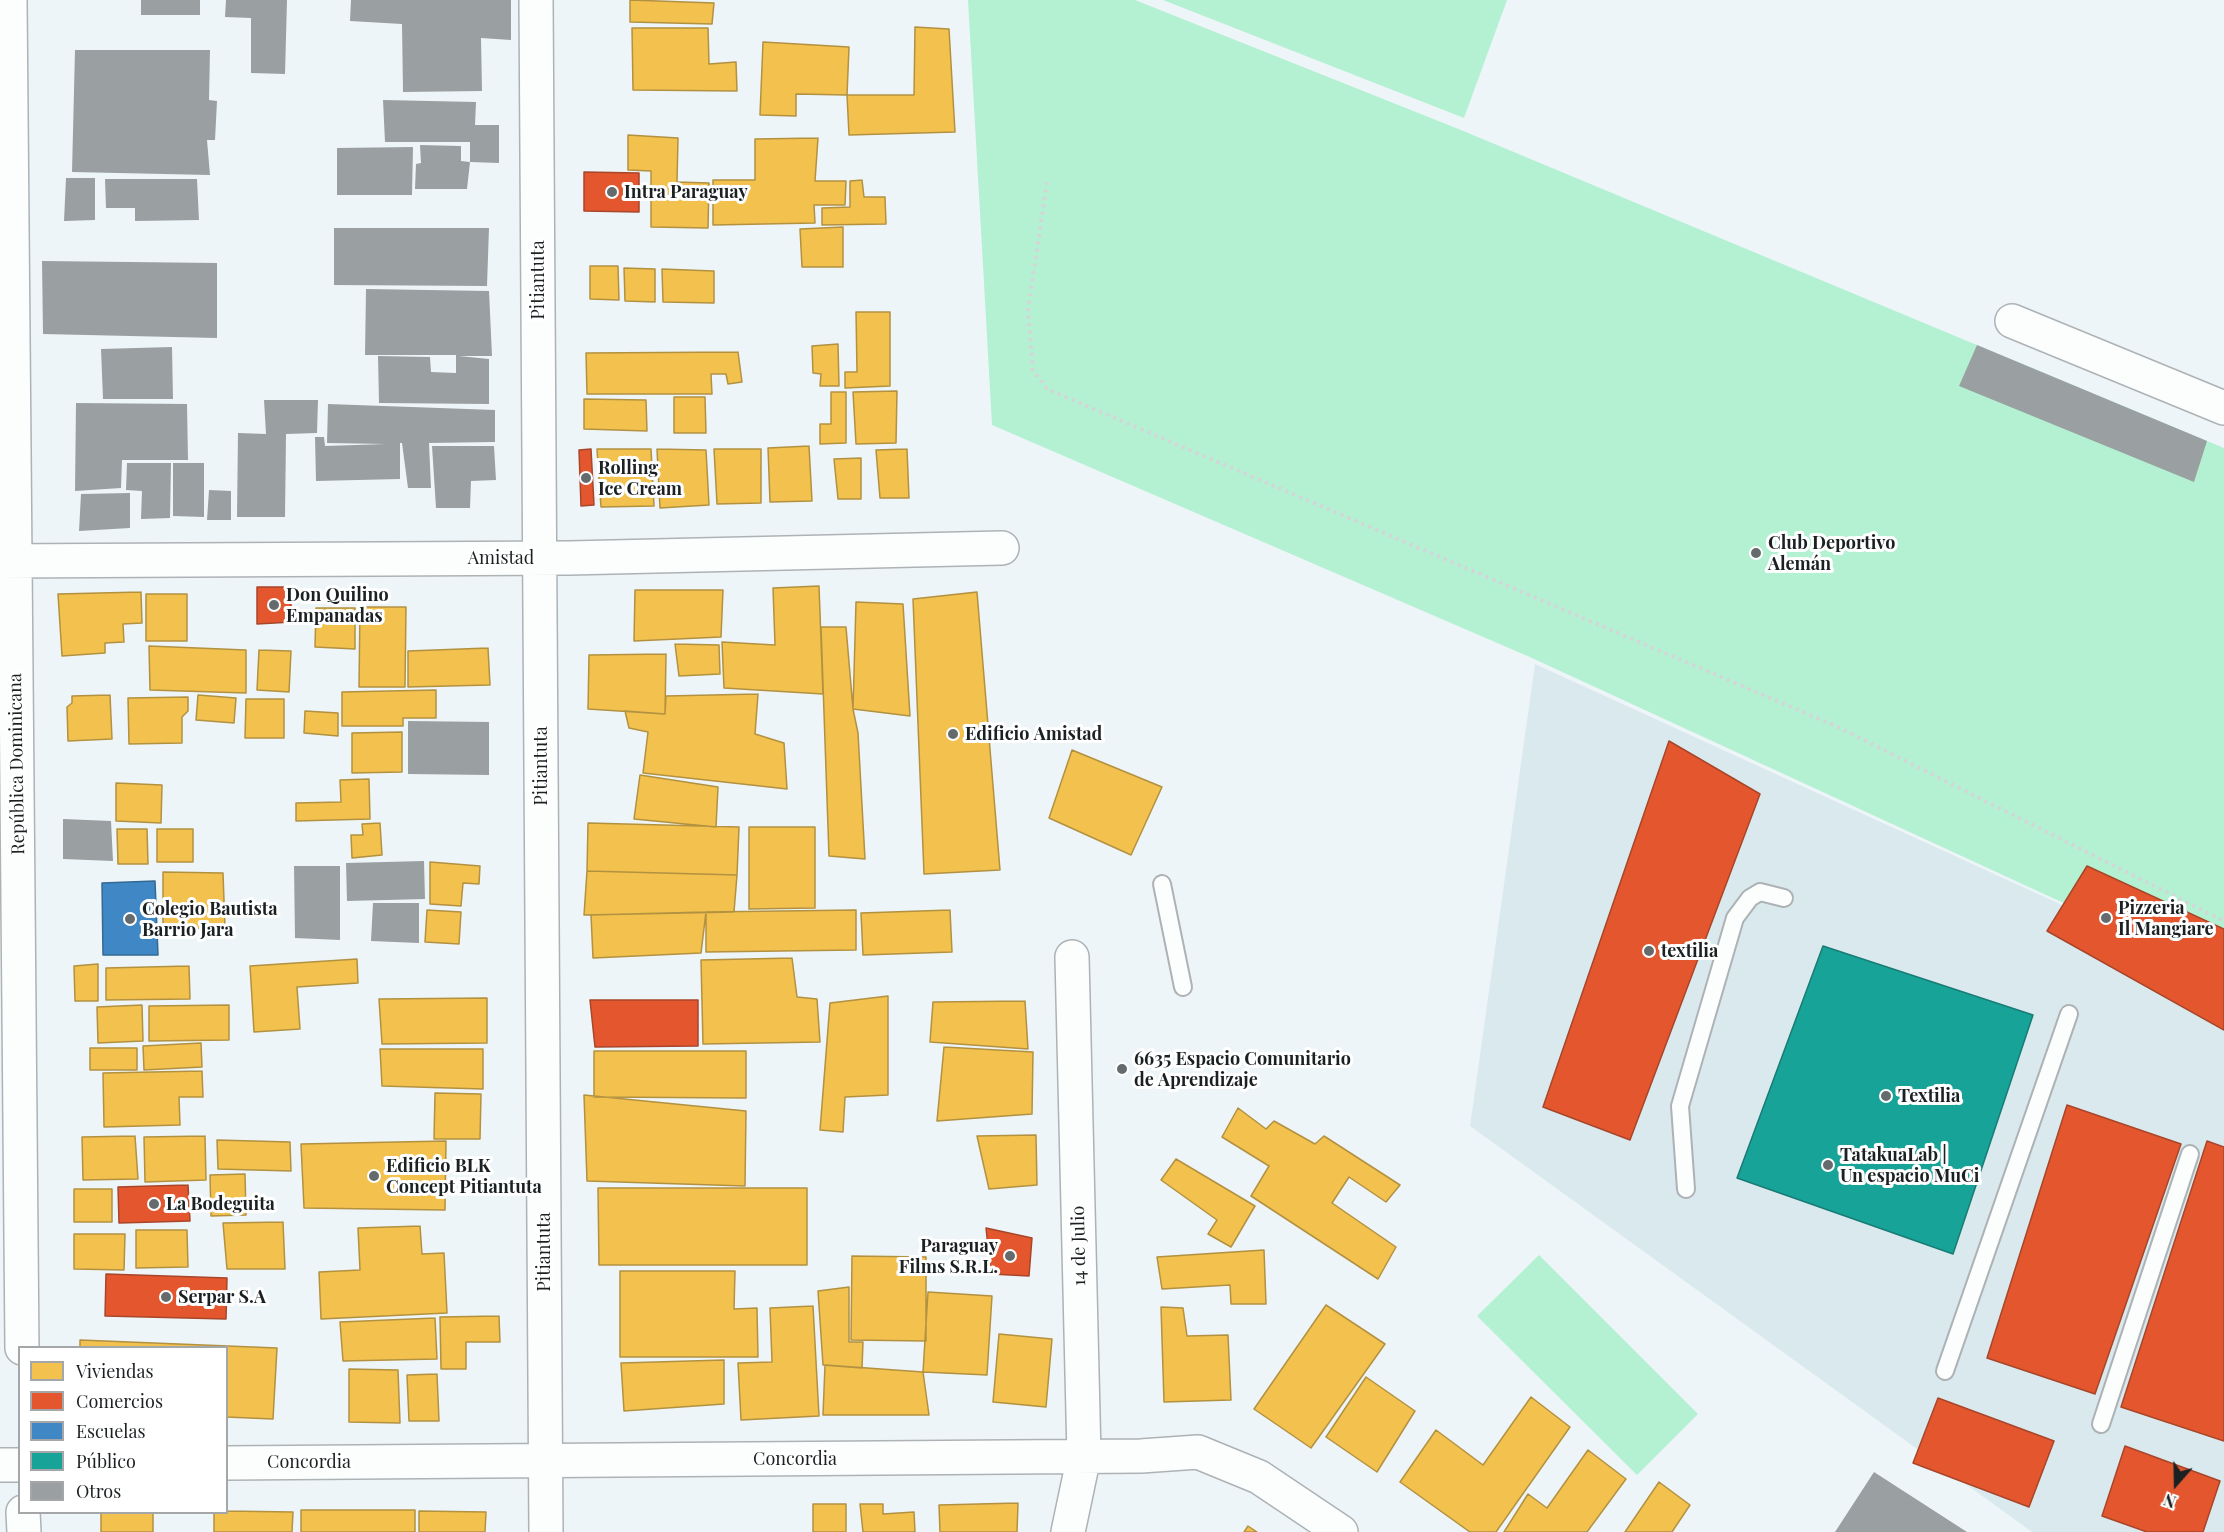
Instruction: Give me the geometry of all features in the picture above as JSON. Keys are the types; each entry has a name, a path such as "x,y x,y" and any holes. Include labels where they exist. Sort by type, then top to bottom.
{"street":[{"name":"República Dominicana","path":"10,0 7,561 22,1346"},
{"name":"Pitiantuta","path":"536,0 546,1532"},
{"path":"2012,321 2224,408"},
{"name":"Amistad","path":"7,561 539,558 1002,548"},
{"name":"14 de Julio","path":"1068,1532 1084,1456 1072,957"},
{"name":"Concordia","path":"228,1463 1084,1456 1198,1452 1258,1477 1341,1532"},
{"path":"0,1465 18,1464"},
{"path":"23,1514 24,1532"}],"lane":[{"path":"1162,884 1184,987"},
{"path":"1686,1189 1680,1106 1735,918 1750,898 1760,892 1784,898"},
{"path":"1945,1371 2069,1014"},
{"path":"2101,1424 2190,1154"}],"path":[{"path":"1047,182 1028,310 1033,370 1047,389 1838,727 2224,921"}],"shaded area":[{"path":"1535,664 2224,979 2224,1532 2032,1532 1470,1126"}],"green space":[{"name":"Club Deportivo Alemán","path":"968,0 1135,0 1461,130 2224,448 2224,977 1532,658 992,425"},
{"path":"1163,0 1507,0 1464,118"},
{"path":"1539,1255 1698,1414 1637,1475 1477,1316"}],"building: Viviendas":[{"path":"630,0 714,3 712,24 630,22"},
{"path":"915,27 949,29 955,132 849,135 847,95 914,95"},
{"path":"632,28 708,28 709,64 736,62 737,91 633,90"},
{"path":"763,42 849,47 847,95 796,94 796,116 760,115"},
{"path":"628,135 678,138 677,182 709,183 708,228 651,227 651,171 628,170"},
{"path":"818,138 815,181 846,181 845,205 814,205 815,223 713,225 713,180 755,180 755,139"},
{"path":"862,180 864,197 885,197 886,224 822,225 822,208 850,207 850,181"},
{"path":"843,227 843,267 802,267 800,229"},
{"path":"590,266 618,266 619,300 590,299"},
{"path":"624,268 655,269 655,302 625,301"},
{"path":"662,269 714,271 714,303 663,302"},
{"path":"856,312 890,312 890,386 845,388 845,372 857,372"},
{"path":"838,344 839,386 820,386 821,374 813,373 812,346"},
{"path":"738,352 742,382 728,384 726,374 711,374 712,394 587,394 586,353"},
{"path":"897,391 896,443 856,444 853,392"},
{"path":"831,392 846,392 846,443 820,444 820,424 831,424"},
{"path":"674,397 705,397 706,433 674,433"},
{"path":"584,399 646,400 647,431 584,429"},
{"path":"809,446 812,501 770,502 768,448"},
{"path":"597,449 651,449 654,506 601,507"},
{"path":"657,449 706,450 709,505 660,508"},
{"path":"714,449 761,449 761,503 717,504"},
{"path":"907,449 909,498 880,498 876,450"},
{"path":"861,458 861,499 838,499 834,459"},
{"path":"819,586 823,694 724,688 722,642 775,645 773,588"},
{"path":"635,590 723,590 721,637 634,641"},
{"path":"141,592 142,623 123,624 124,642 105,643 105,653 62,656 58,594"},
{"name":"Edificio Amistad","path":"977,592 1000,870 924,874 913,599"},
{"path":"146,594 187,594 187,641 146,641"},
{"path":"856,602 903,604 910,716 853,709"},
{"path":"360,607 406,607 405,687 359,687"},
{"path":"316,608 355,608 355,649 315,647"},
{"path":"821,627 846,627 853,709 858,733 865,859 829,856"},
{"path":"675,644 719,645 720,674 679,676"},
{"path":"149,646 246,650 246,693 150,690"},
{"path":"488,648 490,685 408,687 408,651"},
{"path":"259,650 291,651 289,692 257,690"},
{"path":"666,654 665,714 588,709 589,655"},
{"path":"436,690 436,718 403,718 403,726 342,726 342,692"},
{"path":"758,694 755,734 784,743 787,789 643,773 648,732 629,728 625,711 665,714 666,696"},
{"path":"110,695 112,739 68,741 67,707 72,703 72,696"},
{"path":"198,695 236,698 234,723 196,720"},
{"path":"188,697 188,711 182,717 182,743 129,744 128,698"},
{"path":"246,699 284,699 284,738 245,738"},
{"path":"305,711 338,713 338,736 304,733"},
{"path":"402,732 402,772 352,773 352,733"},
{"path":"1072,750 1162,787 1131,855 1049,818"},
{"path":"640,775 718,787 716,827 634,819"},
{"path":"369,779 370,819 296,821 296,803 341,802 340,780"},
{"path":"116,783 162,785 161,823 116,821"},
{"path":"380,823 382,855 352,858 351,835 363,835 362,824"},
{"path":"588,823 739,827 737,875 587,871"},
{"path":"749,827 815,827 815,908 749,909"},
{"path":"117,829 147,829 148,864 118,864"},
{"path":"157,829 193,829 193,862 157,862"},
{"path":"430,862 480,866 479,884 463,883 461,906 430,904"},
{"path":"587,871 737,875 734,912 584,915"},
{"path":"163,872 223,873 225,928 163,929"},
{"path":"427,910 461,912 459,944 425,942"},
{"path":"856,910 856,950 706,952 706,912"},
{"path":"950,910 952,952 863,955 861,913"},
{"path":"706,912 701,953 593,958 591,915"},
{"path":"792,958 797,997 817,999 820,1042 703,1044 701,960"},
{"path":"357,959 358,983 297,987 300,1029 254,1032 250,966"},
{"path":"98,964 98,1001 75,1001 74,966"},
{"path":"189,966 190,999 106,1000 106,968"},
{"path":"888,996 888,1095 845,1097 843,1132 820,1130 830,1003"},
{"path":"487,998 487,1043 382,1044 379,999"},
{"path":"1025,1001 1028,1049 930,1042 933,1002"},
{"path":"142,1005 143,1041 98,1043 97,1007"},
{"path":"229,1005 229,1040 149,1041 149,1006"},
{"path":"201,1043 202,1067 144,1070 143,1046"},
{"path":"944,1047 1033,1052 1032,1114 937,1121"},
{"path":"90,1048 137,1048 137,1070 90,1070"},
{"path":"380,1049 483,1049 483,1089 382,1086"},
{"path":"594,1051 746,1051 746,1098 594,1097"},
{"path":"202,1071 203,1097 179,1097 180,1125 104,1127 103,1073"},
{"path":"435,1093 481,1094 480,1139 434,1139"},
{"path":"584,1095 746,1111 745,1186 587,1181"},
{"path":"1238,1108 1266,1129 1274,1121 1315,1144 1324,1136 1400,1185 1386,1202 1349,1177 1332,1203 1396,1247 1378,1279 1251,1196 1269,1166 1222,1137"},
{"path":"1036,1135 1037,1185 989,1189 977,1136"},
{"path":"135,1136 138,1179 83,1180 82,1137"},
{"path":"205,1136 206,1180 145,1182 144,1137"},
{"path":"217,1140 290,1142 291,1171 218,1169"},
{"name":"Edificio BLK Concept Pitiantuta","path":"446,1141 445,1210 304,1208 301,1144"},
{"path":"1176,1159 1255,1206 1231,1247 1208,1234 1217,1220 1161,1180"},
{"path":"245,1174 246,1215 211,1216 210,1175"},
{"path":"598,1188 807,1188 807,1265 599,1265"},
{"path":"74,1189 112,1189 112,1222 74,1222"},
{"path":"283,1222 285,1269 227,1269 223,1223"},
{"path":"420,1226 422,1254 444,1253 447,1313 321,1319 319,1272 360,1270 358,1228"},
{"path":"136,1230 187,1230 188,1267 136,1268"},
{"path":"74,1234 125,1234 124,1270 74,1269"},
{"path":"1264,1250 1266,1304 1231,1304 1230,1285 1162,1289 1157,1257"},
{"path":"852,1256 926,1257 926,1341 851,1340"},
{"path":"620,1271 735,1271 734,1309 757,1308 758,1357 620,1357"},
{"path":"849,1287 849,1342 863,1342 862,1368 823,1365 818,1291"},
{"path":"928,1292 992,1296 987,1375 923,1372"},
{"path":"1326,1305 1385,1344 1311,1448 1254,1409"},
{"path":"813,1306 819,1416 741,1420 738,1363 772,1362 770,1308"},
{"path":"1161,1307 1183,1308 1187,1336 1228,1335 1231,1400 1164,1402"},
{"path":"499,1316 500,1342 466,1342 466,1369 441,1369 440,1317"},
{"path":"435,1318 437,1359 343,1361 340,1322"},
{"path":"999,1334 1052,1339 1046,1407 993,1402"},
{"path":"80,1340 228,1346 80,1346"},
{"path":"228,1346 277,1348 273,1419 228,1417"},
{"path":"724,1360 724,1404 624,1411 621,1363"},
{"path":"825,1365 923,1372 929,1415 823,1415"},
{"path":"349,1369 398,1370 400,1423 349,1422"},
{"path":"437,1374 439,1421 409,1421 407,1375"},
{"path":"1366,1377 1415,1411 1377,1472 1326,1437"},
{"path":"1531,1397 1570,1427 1496,1532 1470,1532 1400,1482 1436,1430 1483,1465"},
{"path":"1588,1450 1626,1479 1587,1532 1504,1532 1528,1494 1547,1508"},
{"path":"1659,1482 1690,1505 1672,1532 1625,1532"},
{"path":"1018,1503 1017,1532 940,1532 939,1505"},
{"path":"813,1504 846,1504 846,1532 813,1532"},
{"path":"860,1504 883,1504 883,1514 914,1512 915,1532 863,1532"},
{"path":"301,1510 415,1510 415,1532 301,1532"},
{"path":"228,1511 293,1512 292,1532 214,1532 214,1514 228,1514"},
{"path":"419,1511 486,1512 485,1532 419,1532"},
{"path":"101,1514 153,1514 153,1532 101,1532"},
{"path":"1248,1526 1257,1532 1244,1532"}],"building: Comercios":[{"name":"Intra Paraguay","path":"584,172 639,173 639,212 584,211"},
{"name":"Rolling Ice Cream","path":"591,449 594,505 581,506 579,450"},
{"name":"Don Quilino Empanadas","path":"257,587 290,587 292,622 257,624"},
{"name":"textilia","path":"1669,741 1760,794 1630,1140 1543,1107"},
{"path":"2087,866 2224,929 2224,1030 2047,931"},
{"path":"590,1000 698,1000 698,1046 595,1047"},
{"path":"2067,1105 2181,1144 2095,1394 1987,1358"},
{"path":"2207,1141 2224,1147 2224,1441 2121,1407"},
{"name":"La Bodeguita","path":"188,1185 190,1221 119,1223 118,1187"},
{"name":"Paraguay Films S.R.L.","path":"986,1228 1032,1238 1029,1276 991,1274"},
{"name":"Serpar S.A","path":"106,1274 227,1278 226,1319 105,1316"},
{"path":"1938,1398 2054,1441 2029,1507 1913,1463"},
{"path":"2125,1446 2220,1481 2203,1532 2147,1532 2102,1516"}],"building: Escuelas":[{"name":"Colegio Bautista Barrio Jara","path":"155,881 158,955 103,955 102,883"}],"building: Público":[{"name":"Textilia","path":"1823,946 2033,1015 1953,1254 1737,1178"}],"building: Otros":[{"path":"141,0 200,0 200,15 141,15"},
{"path":"226,0 287,0 285,74 251,73 251,18 225,17"},
{"path":"351,0 511,0 511,40 481,38 482,91 403,92 402,24 350,21"},
{"path":"75,50 210,50 209,100 217,101 215,140 207,140 210,175 72,172"},
{"path":"383,100 476,102 475,125 499,125 499,163 470,162 470,142 385,142"},
{"path":"420,145 461,146 461,161 470,162 467,189 415,189 416,164 421,163"},
{"path":"413,147 412,195 337,195 337,148"},
{"path":"66,178 95,178 95,220 64,221"},
{"path":"105,179 197,179 199,220 135,221 135,208 106,208"},
{"path":"334,228 489,228 487,286 334,285"},
{"path":"42,261 217,263 217,338 43,334"},
{"path":"366,289 489,291 492,356 459,356 489,359 489,404 379,403 378,356 430,357 431,372 456,373 456,355 365,355"},
{"path":"1977,345 2207,441 2194,482 1959,386"},
{"path":"172,347 173,399 103,399 101,349"},
{"path":"264,400 318,400 317,433 286,434 285,517 237,517 238,433 266,434"},
{"path":"76,403 187,404 188,460 122,460 121,488 75,491"},
{"path":"328,404 495,410 495,442 429,443 431,488 408,488 402,443 400,443 400,479 316,481 315,437 324,437 325,446 386,444 327,443"},
{"path":"432,446 494,446 496,480 471,481 470,508 436,508"},
{"path":"127,463 171,463 170,518 141,519 142,491 126,490"},
{"path":"173,463 204,463 204,517 173,516"},
{"path":"209,490 231,491 231,520 207,520"},
{"path":"130,493 130,528 79,531 81,494"},
{"path":"408,721 489,722 489,775 408,774"},
{"path":"63,819 111,821 113,861 63,859"},
{"path":"424,861 425,899 347,901 346,863"},
{"path":"294,866 340,866 340,940 295,938"},
{"path":"373,903 419,903 419,943 371,941"},
{"path":"1874,1472 1967,1532 1835,1532"}],"place":[{"name":"Intra Paraguay","path":"612,192"},
{"name":"Rolling Ice Cream","path":"586,478"},
{"name":"Club Deportivo Alemán","path":"1756,553"},
{"name":"Don Quilino Empanadas","path":"274,605"},
{"name":"Edificio Amistad","path":"953,734"},
{"name":"Pizzeria Il Mangiare","path":"2106,918"},
{"name":"Colegio Bautista Barrio Jara","path":"130,919"},
{"name":"textilia","path":"1649,951"},
{"name":"6635 Espacio Comunitario de Aprendizaje","path":"1122,1069"},
{"name":"Textilia","path":"1886,1096"},
{"name":"TatakuaLab | Un espacio MuCi","path":"1828,1165"},
{"name":"Edificio BLK Concept Pitiantuta","path":"374,1176"},
{"name":"La Bodeguita","path":"154,1204"},
{"name":"Paraguay Films S.R.L.","path":"1010,1256"},
{"name":"Serpar S.A","path":"166,1297"}]}
